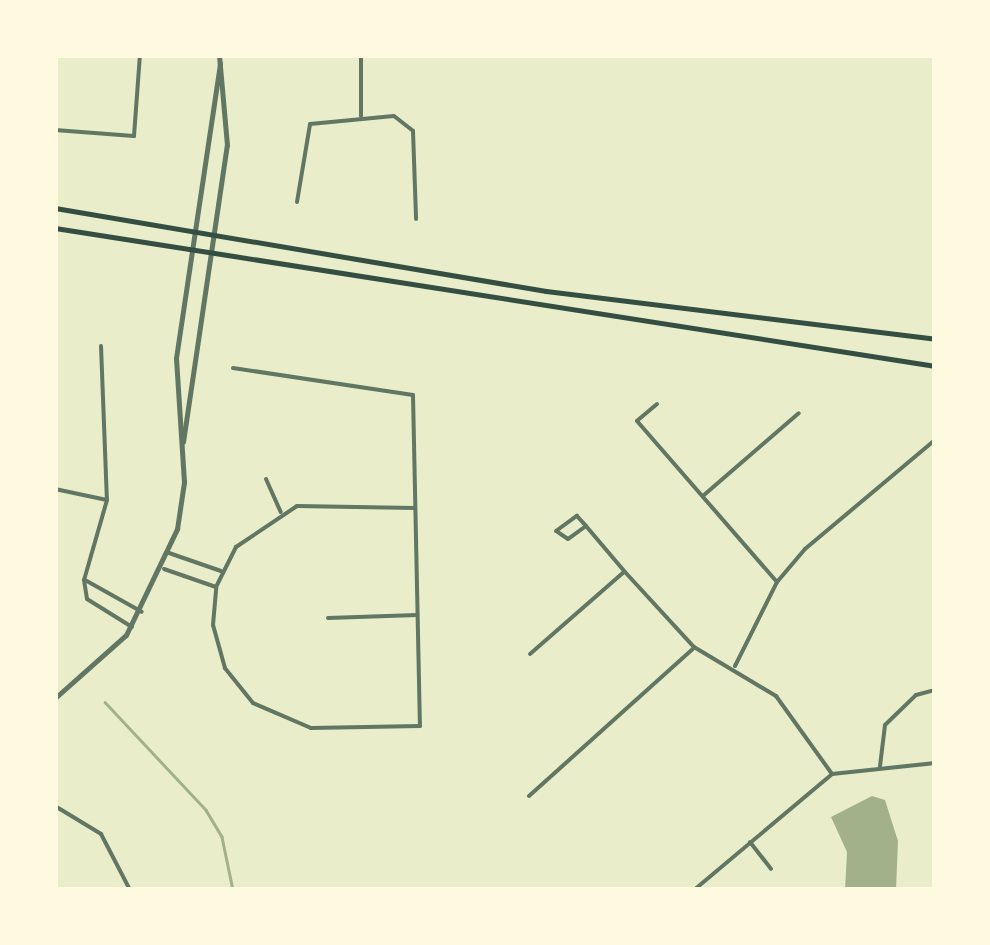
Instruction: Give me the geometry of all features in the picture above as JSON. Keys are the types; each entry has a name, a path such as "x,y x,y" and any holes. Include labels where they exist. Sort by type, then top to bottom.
{"main road":[{"path":"55,208 216,232 534,289 935,339"},
{"path":"55,228 530,306 935,366"},
{"path":"530,306 534,289"}],"street":[{"path":"55,130 134,136 140,55"},
{"path":"361,55 361,116"},
{"path":"183,445 174,379 220,59"},
{"path":"55,698 132,627 169,553 228,125 220,59"},
{"path":"298,202 310,124 361,116 409,122 416,219"},
{"path":"101,346 107,500 84,580 87,598 132,627"},
{"path":"233,368 413,395 420,726 311,728 272,716 226,668 216,588 221,572 249,532 281,512 318,502 415,508"},
{"path":"657,404 638,421 777,582"},
{"path":"704,496 799,413"},
{"path":"735,666 777,582 820,534 935,440"},
{"path":"266,479 281,512"},
{"path":"55,489 107,500"},
{"path":"586,526 568,539 556,531 573,515 586,526 694,647 735,666 776,696 832,774"},
{"path":"169,553 221,572"},
{"path":"164,569 216,588"},
{"path":"530,654 624,572"},
{"path":"84,580 142,612"},
{"path":"328,618 418,615"},
{"path":"530,796 694,647"},
{"path":"880,766 886,725 935,690"},
{"path":"694,890 832,774 935,763"},
{"path":"55,806 101,834 130,890"},
{"path":"750,842 771,868"}],"shaded area":[{"path":"872,796 885,800 898,841 896,890 845,890 847,852 831,817"}],"waterway":[{"path":"105,702 206,810 222,837 233,890"}]}
